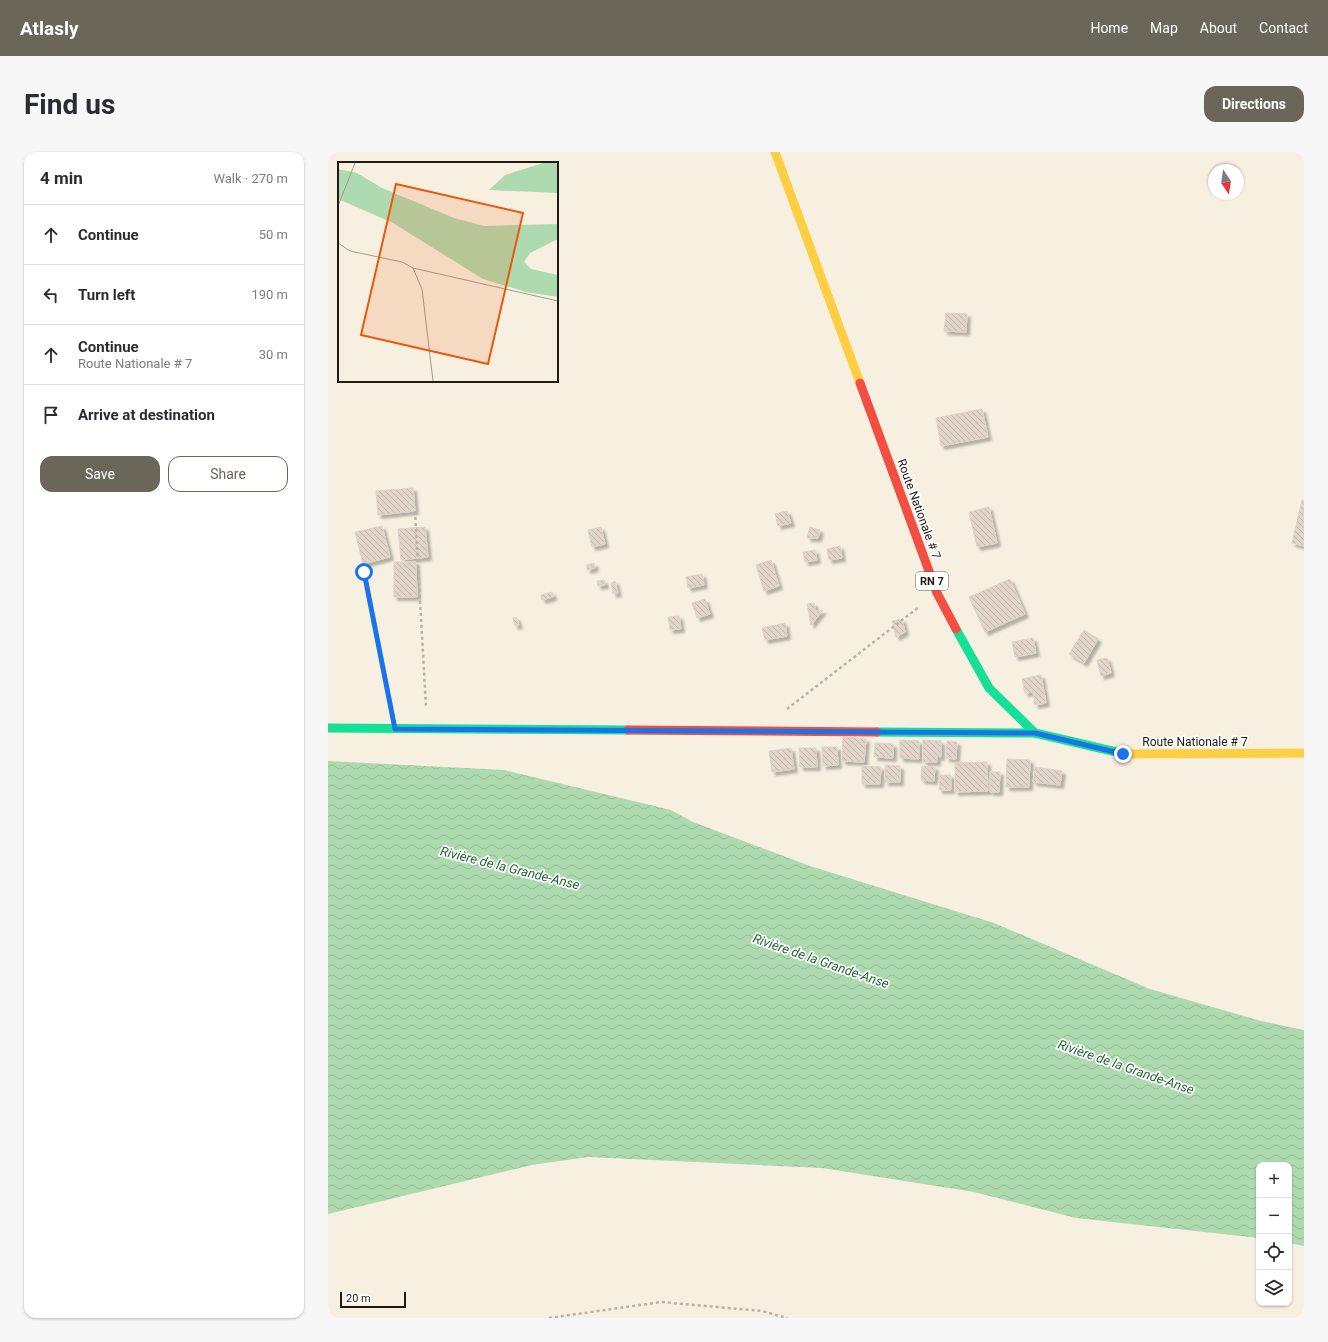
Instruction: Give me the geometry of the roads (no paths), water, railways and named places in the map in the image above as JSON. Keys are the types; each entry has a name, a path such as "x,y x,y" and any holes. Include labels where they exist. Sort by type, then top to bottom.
{"main road":[{"name":"Route Nationale # 7","path":"775,152 937,593 989,688 1035,733 1123,754 1304,753"},
{"path":"328,728 1035,733"}],"water":[{"name":"Rivière de la Grande-Anse","path":"328,761 504,770 671,810 693,822 810,866 994,923 1150,989 1261,1021 1304,1030 1304,1246 1292,1244 1292,1162 1256,1162 1256,1238 1076,1218 974,1192 822,1168 588,1157 532,1165 328,1214"}]}
